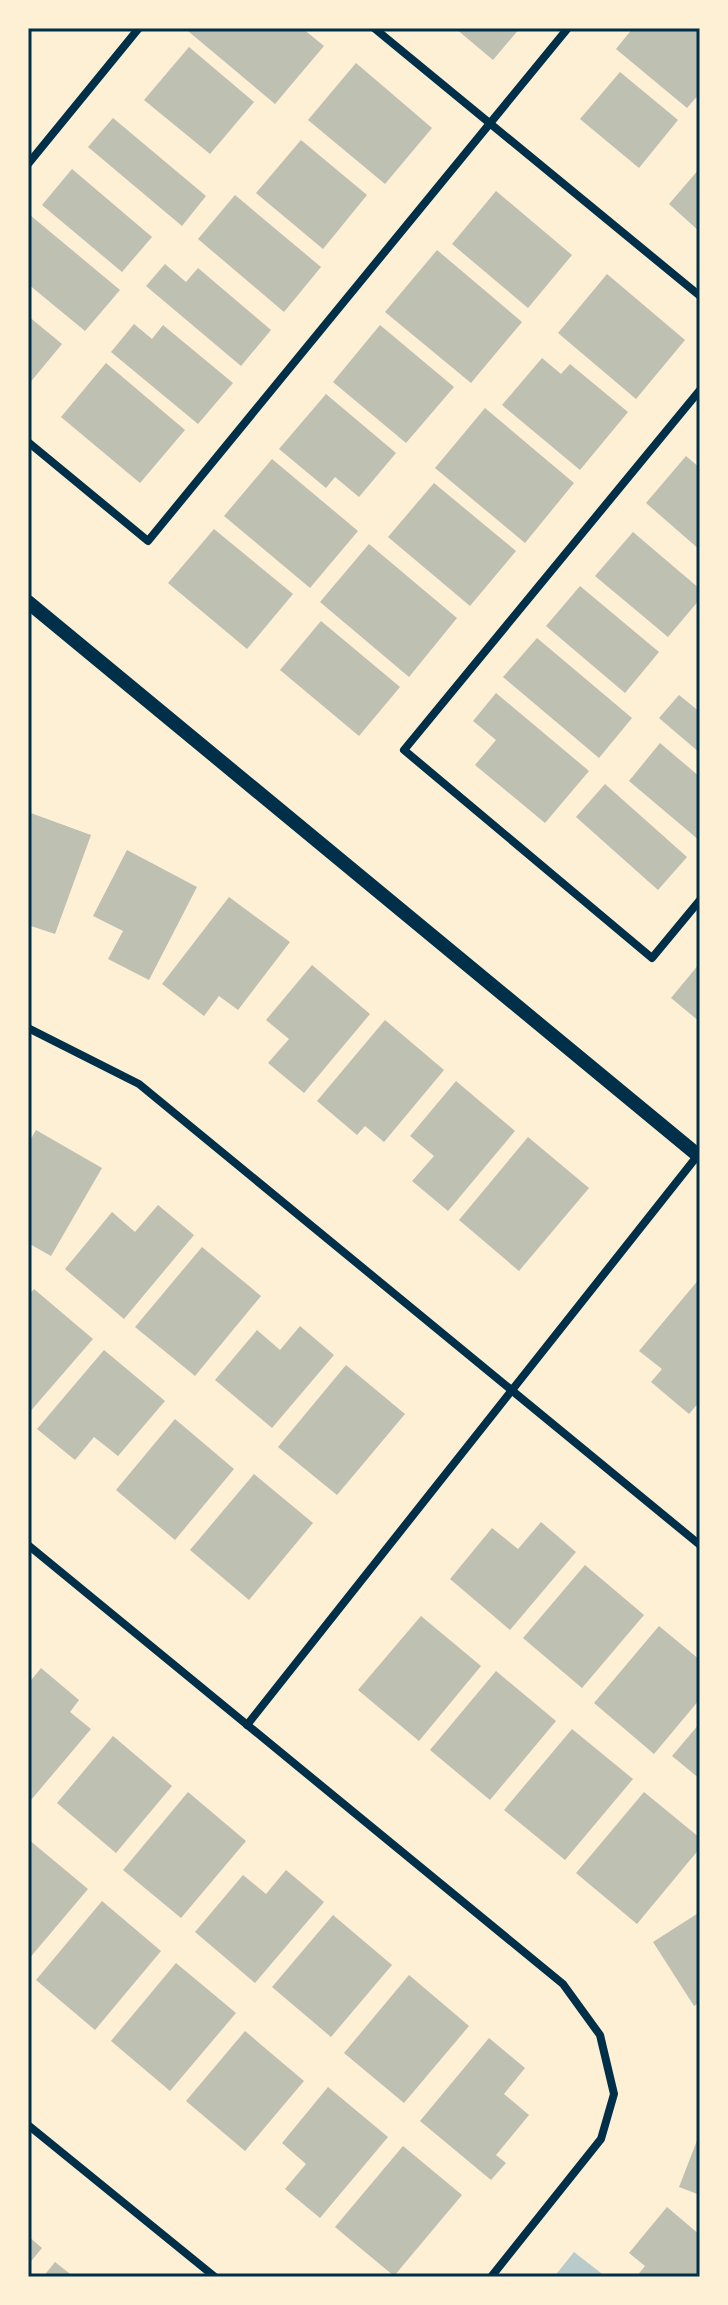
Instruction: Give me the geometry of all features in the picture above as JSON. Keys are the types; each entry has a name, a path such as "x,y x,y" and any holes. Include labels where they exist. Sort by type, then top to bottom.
{"street":[{"path":"28,164 139,28"},
{"path":"374,28 700,296"},
{"path":"28,442 148,541 568,28"},
{"path":"700,390 404,750 652,958 700,900"},
{"path":"28,602 699,1156 247,1725"},
{"path":"28,1028 139,1084 700,1545"},
{"path":"28,1545 563,1984 600,2035 614,2094 601,2139 491,2277"},
{"path":"28,2125 215,2277"}],"shaded area":[{"path":"574,2252 606,2277 554,2277"}],"building":[{"path":"190,28 302,28 324,46 275,104 188,31"},
{"path":"455,28 520,28 493,60"},
{"path":"633,28 700,28 700,93 687,108 616,49"},
{"path":"189,47 254,102 210,154 144,100"},
{"path":"356,63 432,128 385,184 308,120"},
{"path":"620,72 678,120 639,168 580,119"},
{"path":"113,118 206,196 182,226 88,147"},
{"path":"301,140 367,195 323,249 256,193"},
{"path":"700,168 700,232 669,204"},
{"path":"72,169 152,237 122,272 42,205"},
{"path":"496,191 572,255 528,308 452,244"},
{"path":"235,195 321,267 284,312 198,239"},
{"path":"30,215 120,290 85,331 28,284"},
{"path":"437,250 522,322 471,383 385,312"},
{"path":"165,264 186,282 198,268 271,330 241,366 146,286"},
{"path":"607,274 685,340 636,399 558,333"},
{"path":"28,316 62,344 28,385"},
{"path":"134,324 152,339 163,325 233,383 198,424 111,352"},
{"path":"380,325 454,387 406,443 333,382"},
{"path":"542,358 561,374 570,364 628,412 580,470 502,405"},
{"path":"106,363 185,430 140,483 61,417"},
{"path":"326,394 396,453 359,497 335,477 326,488 279,449"},
{"path":"485,408 574,483 525,543 435,468"},
{"path":"686,456 700,468 700,550 646,503"},
{"path":"272,459 358,531 310,588 224,516"},
{"path":"434,483 516,551 470,606 388,537"},
{"path":"214,529 293,594 247,649 168,583"},
{"path":"633,532 700,589 700,599 668,637 595,576"},
{"path":"369,544 457,618 409,677 320,602"},
{"path":"580,586 659,652 625,693 546,626"},
{"path":"321,621 400,687 359,736 280,670"},
{"path":"537,638 632,718 599,758 503,677"},
{"path":"496,693 589,771 545,823 475,765 496,740 473,721"},
{"path":"679,695 700,712 700,753 659,718"},
{"path":"660,743 700,777 700,841 629,781"},
{"path":"605,784 687,857 658,890 576,817"},
{"path":"28,812 91,835 55,934 28,925"},
{"path":"127,850 197,887 149,980 108,959 123,931 93,916"},
{"path":"229,897 290,942 238,1010 219,996 204,1016 162,984"},
{"path":"700,963 700,1022 671,998"},
{"path":"312,965 370,1014 304,1093 268,1063 289,1039 266,1020"},
{"path":"385,1020 444,1070 384,1142 365,1126 357,1135 317,1101"},
{"path":"456,1081 515,1131 448,1211 412,1181 434,1156 410,1136"},
{"path":"36,1130 102,1168 51,1256 28,1243 28,1144"},
{"path":"528,1137 589,1188 519,1271 459,1220"},
{"path":"158,1205 194,1235 124,1319 65,1269 112,1212 135,1232"},
{"path":"202,1247 261,1296 195,1376 135,1327"},
{"path":"700,1278 700,1401 689,1414 651,1382 662,1369 639,1351"},
{"path":"34,1289 93,1339 28,1414 28,1296"},
{"path":"300,1326 334,1355 272,1428 215,1380 257,1330 280,1350"},
{"path":"104,1350 165,1401 118,1456 94,1437 75,1460 37,1429"},
{"path":"346,1365 405,1414 337,1495 278,1447"},
{"path":"175,1419 234,1469 175,1540 116,1490"},
{"path":"254,1474 313,1523 249,1600 190,1550"},
{"path":"541,1522 576,1552 510,1630 450,1579 492,1528 518,1549"},
{"path":"585,1565 644,1615 582,1688 523,1638"},
{"path":"421,1616 481,1666 419,1741 358,1690"},
{"path":"659,1626 700,1660 700,1699 654,1754 594,1703"},
{"path":"41,1668 79,1700 70,1712 91,1729 31,1800 28,1797 28,1684"},
{"path":"496,1671 556,1721 490,1800 430,1750"},
{"path":"700,1723 700,1779 672,1756"},
{"path":"572,1729 633,1779 565,1860 504,1810"},
{"path":"113,1736 172,1786 116,1853 57,1803"},
{"path":"188,1792 246,1841 181,1918 123,1870"},
{"path":"644,1792 700,1838 700,1848 637,1924 576,1873"},
{"path":"28,1839 88,1889 28,1960"},
{"path":"286,1870 324,1902 255,1983 195,1932 243,1875 266,1894"},
{"path":"102,1901 161,1951 95,2030 36,1980"},
{"path":"700,1912 700,2002 694,2006 653,1942"},
{"path":"333,1915 392,1965 331,2037 272,1987"},
{"path":"176,1963 236,2013 170,2091 111,2041"},
{"path":"409,1975 469,2026 404,2103 344,2053"},
{"path":"245,2031 304,2081 245,2151 186,2101"},
{"path":"489,2038 525,2068 504,2094 529,2115 496,2155 506,2163 491,2180 420,2121"},
{"path":"328,2087 388,2137 320,2218 285,2189 306,2164 282,2143"},
{"path":"700,2133 700,2195 679,2187"},
{"path":"403,2146 462,2195 394,2276 335,2227"},
{"path":"667,2207 700,2235 700,2277 636,2277 645,2266 629,2253"},
{"path":"28,2236 42,2248 28,2265"},
{"path":"55,2262 74,2277 43,2277"}]}
